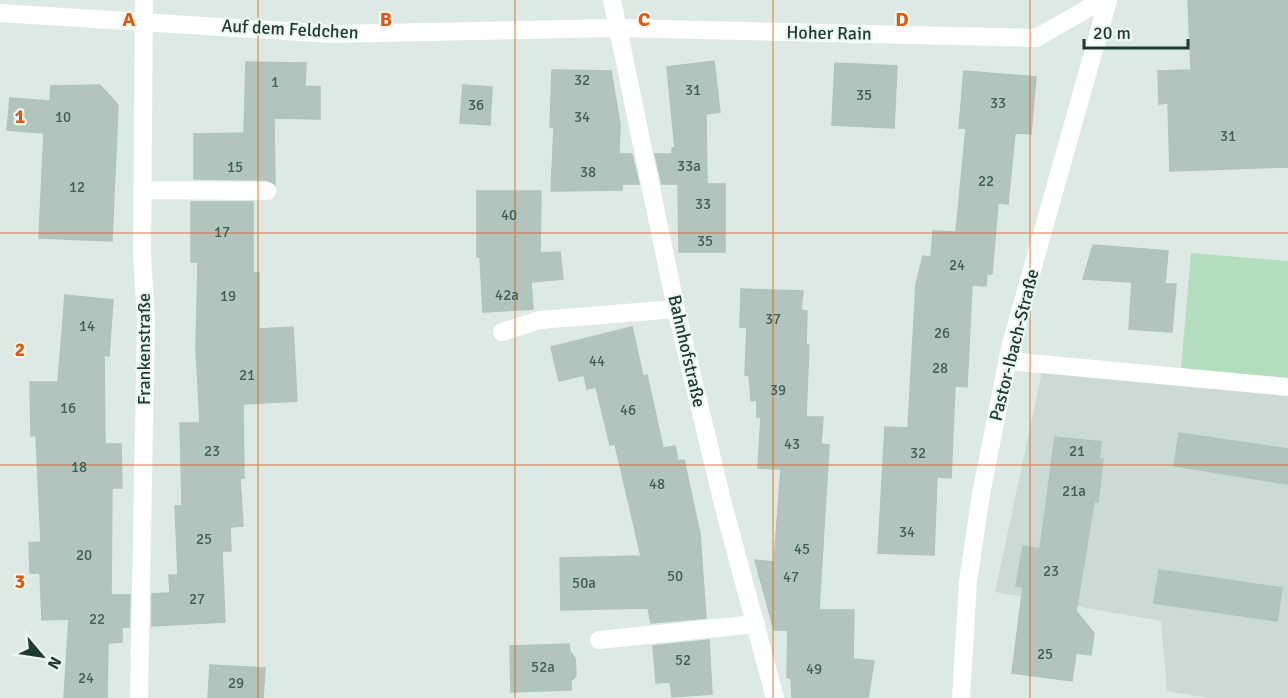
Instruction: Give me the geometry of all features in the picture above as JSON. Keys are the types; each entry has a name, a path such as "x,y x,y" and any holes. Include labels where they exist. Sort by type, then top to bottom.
{"street":[{"name":"Frankenstraße","path":"139,698 146,320 142,255 144,0"},
{"name":"Bahnhofstraße","path":"612,0 676,309 723,504 756,624 770,698"},
{"name":"Hoher Rain","path":"616,28 1036,38 1105,0"},
{"name":"Pastor-Ibach-Straße","path":"961,698 968,582 981,494 1008,361 1105,0"},
{"name":"Auf dem Feldchen","path":"0,13 143,20 333,34 616,28"},
{"path":"143,190 267,191"},
{"path":"502,332 540,320 676,309"},
{"path":"1008,361 1288,387"},
{"path":"599,640 756,624"}],"shaded area":[{"path":"1045,358 1288,395 1288,698 1209,698 1167,691 1161,621 995,592"}],"green space":[{"path":"1191,253 1288,261 1288,395 1180,380"}],"building":[{"path":"1188,0 1288,0 1288,167 1170,171 1168,103 1159,104 1158,71 1191,70"},
{"path":"714,61 720,112 706,114 707,184 725,184 725,252 679,252 678,184 662,184 655,154 672,154 672,148 675,148 667,67"},
{"path":"246,62 306,63 305,86 320,87 320,119 274,118 275,184 267,180 194,179 194,134 244,133"},
{"path":"835,63 897,66 894,128 832,125"},
{"path":"552,70 611,71 620,124 619,154 632,154 639,184 622,184 622,190 551,191 554,128 550,127"},
{"path":"964,71 1036,77 1031,134 1015,133 1008,204 998,203 992,274 987,274 986,286 972,285 967,387 955,386 951,478 937,477 934,555 878,553 885,427 908,428 916,284 923,256 931,257 933,231 956,232 966,128 959,128"},
{"path":"100,85 118,105 112,241 39,238 44,133 7,130 10,98 50,101 51,86"},
{"path":"463,85 492,87 490,125 460,123"},
{"path":"477,191 541,191 540,253 560,252 563,279 531,282 533,309 483,312 480,257 477,257"},
{"path":"191,202 253,202 253,273 259,273 259,329 293,327 297,401 243,404 244,478 240,478 243,526 230,527 231,551 222,551 225,622 152,626 152,594 170,593 169,575 178,575 175,506 182,506 180,423 200,423 196,349 198,262 191,262"},
{"path":"1093,245 1168,251 1165,284 1176,284 1172,332 1129,329 1132,282 1083,279"},
{"path":"741,289 803,291 801,310 807,311 806,345 809,345 806,417 823,417 821,444 829,445 819,610 854,610 853,659 874,661 868,698 792,698 791,678 787,678 788,630 774,630 755,560 774,562 781,469 758,468 761,417 757,417 757,400 751,401 749,375 745,375 747,327 740,327"},
{"path":"65,295 113,300 109,356 104,355 105,444 121,444 122,488 112,488 111,595 130,595 129,627 122,627 122,642 108,643 107,698 64,698 69,619 42,620 40,573 30,573 29,543 41,542 36,435 31,436 30,382 58,382"},
{"path":"632,327 643,376 647,375 663,448 675,446 678,461 684,460 700,534 706,618 651,623 648,608 561,610 560,558 641,556 615,444 610,445 596,387 587,389 584,375 559,381 551,347"},
{"path":"1179,433 1288,449 1288,484 1174,466"},
{"path":"1055,437 1101,442 1099,459 1103,459 1098,502 1094,502 1076,611 1094,633 1091,655 1076,653 1072,681 1012,673 1023,587 1016,586 1023,546 1040,549"},
{"path":"1159,570 1282,588 1277,621 1154,603"},
{"path":"709,640 712,694 672,697 670,682 656,683 653,646"},
{"path":"569,644 570,652 575,658 576,676 571,681 571,690 511,692 510,646"},
{"path":"210,665 265,668 263,698 208,698"}]}
